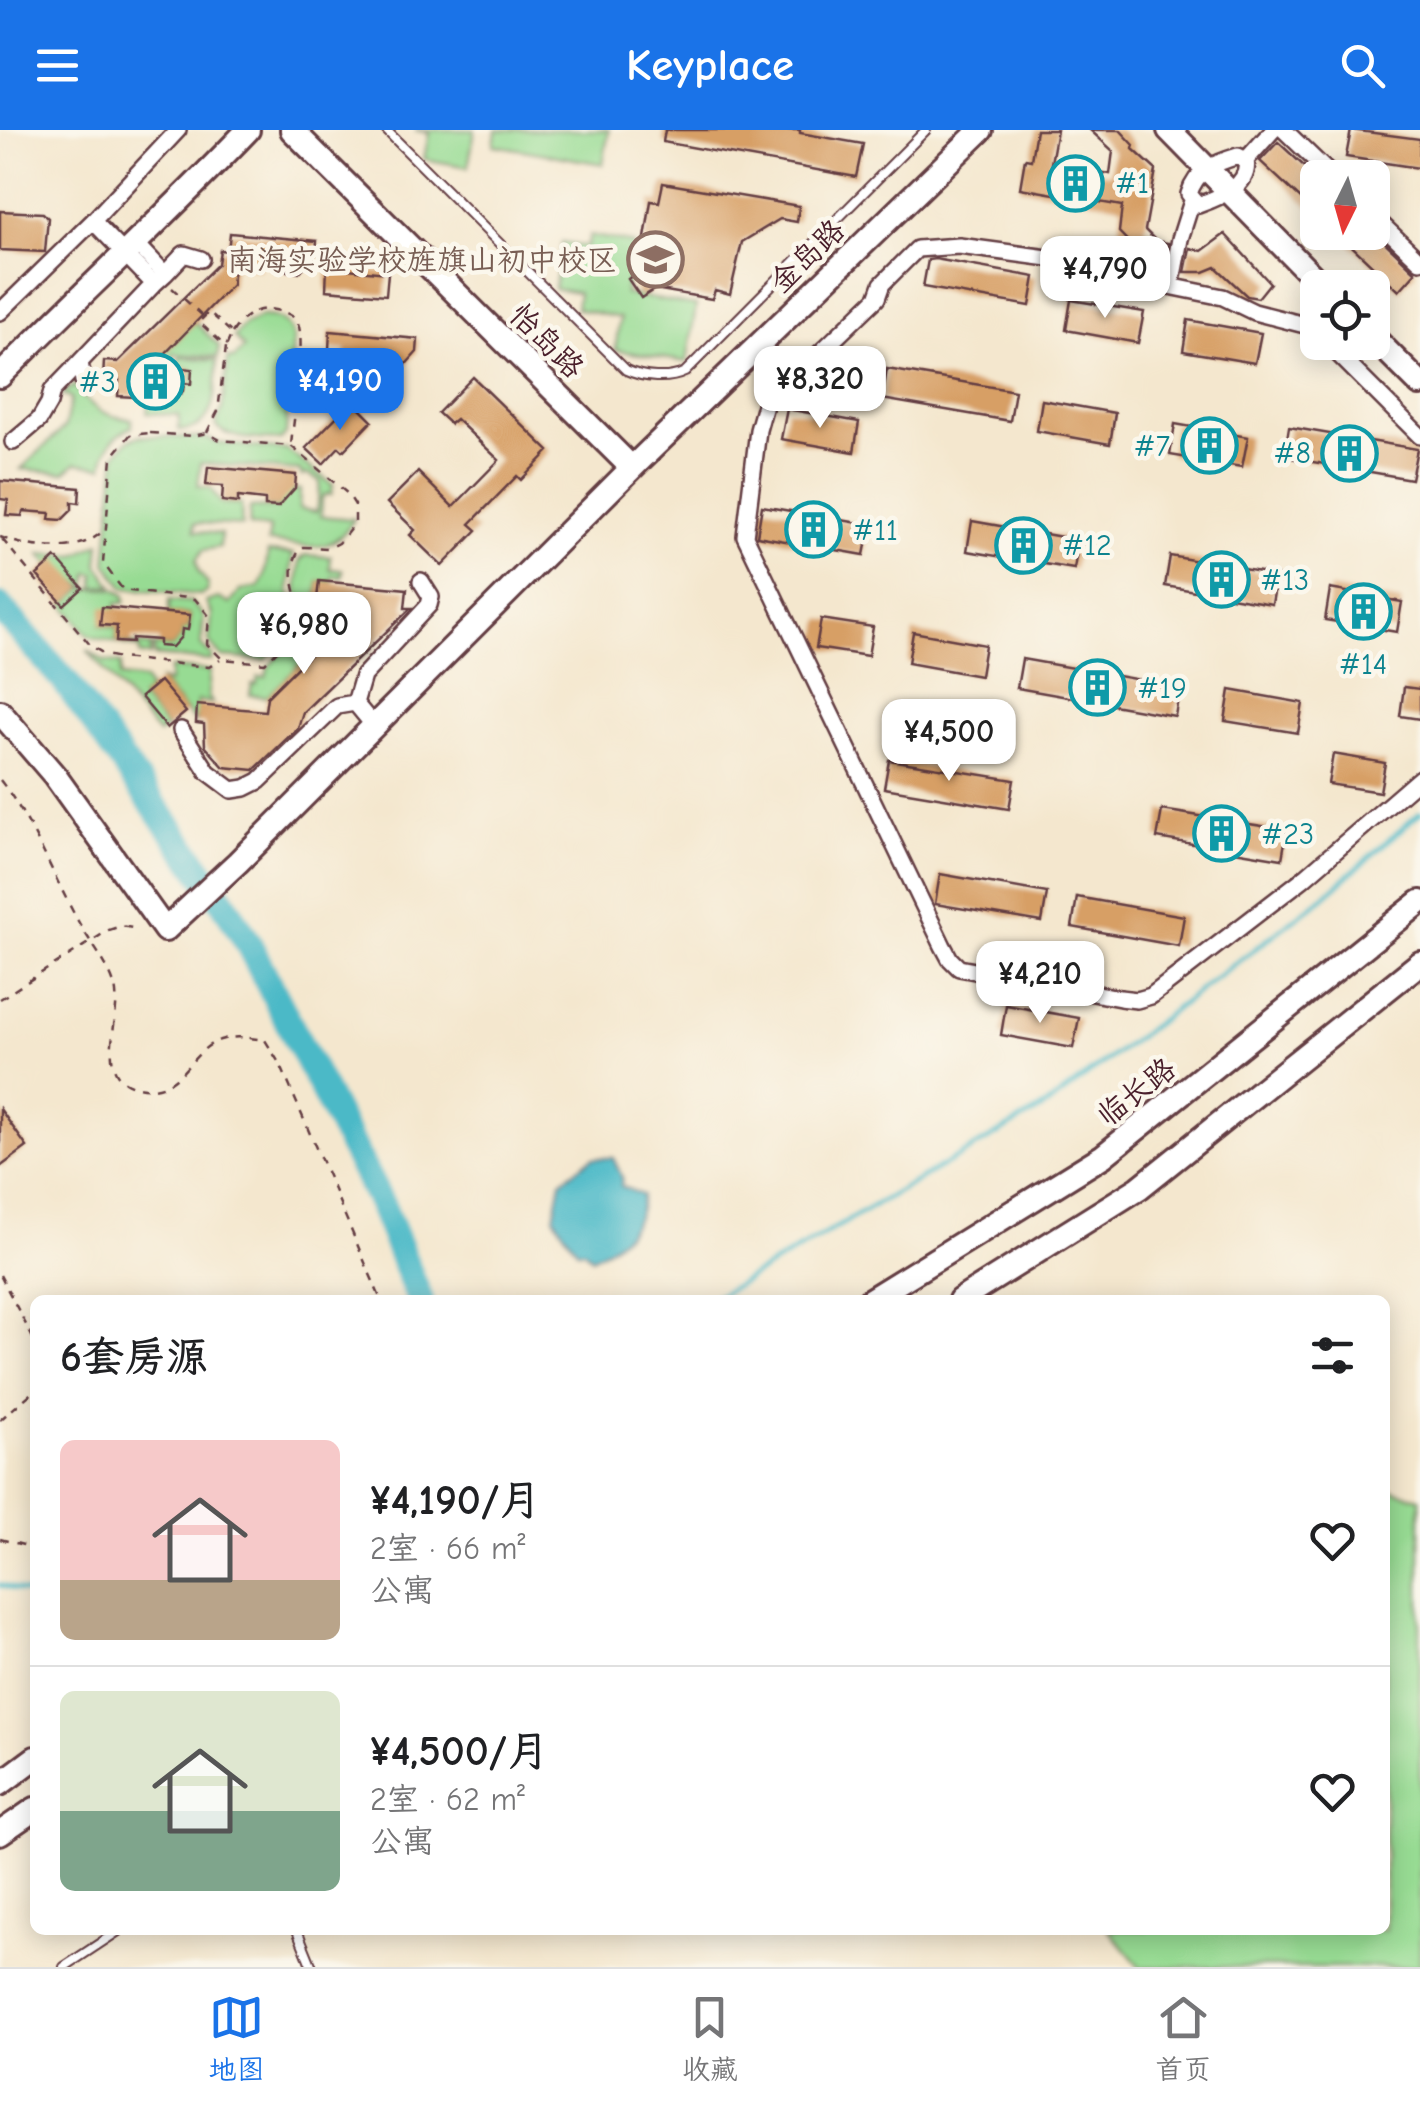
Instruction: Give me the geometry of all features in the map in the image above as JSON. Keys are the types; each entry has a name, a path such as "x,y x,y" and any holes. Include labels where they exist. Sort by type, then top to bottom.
{"street":[{"path":"0,312 6,299 93,221 178,130"},
{"path":"0,376 248,130"},
{"name":"怡岛路","path":"292,130 637,463"},
{"path":"314,130 637,463"},
{"name":"金岛路","path":"165,930 238,862 637,463 981,130"},
{"path":"1169,130 1306,270"},
{"path":"1246,160 1273,130"},
{"path":"1284,130 1315,160"},
{"path":"1238,156 1246,160 1244,181 1198,205 1192,201 1192,186 1205,168 1238,156"},
{"path":"1171,286 1192,201"},
{"path":"93,221 130,248 160,278"},
{"path":"1390,232 1420,261"},
{"path":"1300,324 1254,312 1222,297 1145,281 1100,266 948,245 917,249 882,284 877,298 854,322 792,380 776,388 758,430 745,536 943,946 950,959 971,972 1120,998 1137,1000 1151,996 1302,880 1420,778"},
{"path":"13,442 39,420 52,392 184,254 201,259"},
{"path":"1390,354 1420,384"},
{"path":"1344,360 1420,436"},
{"path":"80,362 83,381"},
{"path":"354,703 363,676 429,605 431,597 421,582"},
{"path":"354,703 374,726"},
{"path":"181,730 208,772 232,790 246,788 337,706 354,703"},
{"path":"0,712 55,776 165,930"},
{"name":"临长路","path":"878,1295 1103,1156 1420,902"},
{"path":"968,1295 1139,1188 1420,963"},
{"path":"0,1784 30,1762"},
{"path":"0,1833 30,1812"}],"lane":[{"path":"386,130 626,370 668,376 686,372 926,130"},
{"path":"64,1967 112,1935"},
{"path":"299,1935 312,1967"}],"path":[{"path":"160,278 204,317"},
{"path":"206,433 218,411 226,347 232,333 248,315 259,310 288,314 298,321 302,339 291,446"},
{"path":"226,347 199,322 209,312 232,333"},
{"path":"1,538 91,646 106,655 208,667 222,659 265,663 307,622 292,589 296,552 302,547 330,548 355,523 355,505 348,494 291,446 220,440 206,433 150,433 130,435 112,456 103,563 123,590 195,598 210,616 207,644 222,659"},
{"path":"1,538 74,548 93,540 106,528"},
{"path":"0,780 17,802 112,976 118,1000 112,1062 118,1077 135,1087 158,1088 187,1070 217,1040 265,1040 281,1066 379,1295"},
{"path":"0,999 90,941 121,926 165,930"},
{"path":"0,1276 30,1333"},
{"path":"0,1420 30,1394"},
{"path":"0,1539 30,1547"}],"green space":[{"path":"415,130 475,130 468,167 424,159 429,133"},
{"path":"496,130 609,130 603,164 494,145"},
{"path":"590,235 634,244 625,294 696,306 687,362 615,350 620,318 576,309 578,293 554,289 562,243 587,247"},
{"path":"262,316 282,321 293,339 286,434 281,440 236,437 215,425 222,411 228,358 234,359 244,348 234,337 245,324"},
{"path":"195,322 219,346 218,357 174,354 172,367 163,366 165,353"},
{"path":"180,357 217,360 208,416 192,428 179,430 179,415 147,413 148,403 174,401 183,391 184,383 191,383 192,369 179,368"},
{"path":"74,385 99,410 132,419 132,427 112,442 103,467 76,463 64,473 21,469 65,427 71,398 61,395"},
{"path":"140,436 206,438 218,443 287,450 333,485 331,495 322,498 321,516 354,519 327,544 268,542 270,528 249,526 250,508 278,507 288,489 300,490 299,509 317,512 320,481 302,476 300,471 201,463 198,486 210,488 221,503 241,504 242,526 195,523 195,531 221,534 220,547 204,550 196,560 198,571 208,584 207,592 200,595 124,588 106,563 116,454 128,440"},
{"path":"100,543 98,565 113,586 94,587 95,574 89,573 86,588 115,589 125,596 125,603 117,603 100,625 117,627 116,642 151,646 150,656 140,655 139,648 89,636 64,605 85,587 40,554 74,556"},
{"path":"268,552 293,554 289,591 303,621 294,630 288,625 280,634 285,639 265,660 222,657 209,642 212,614 206,602 219,598 230,604 240,591 259,587"},
{"path":"306,555 331,557 330,569 343,570 342,577 333,576 332,582 319,581 317,598 334,600 333,615 348,617 315,649 300,635 312,622 297,590 300,560"},
{"path":"169,600 191,602 204,616 201,645 212,656 211,661 154,656 154,646 172,647 181,637 182,629 189,629 190,615 169,613"},
{"path":"290,644 305,660 267,697 250,695 252,684 257,684 258,677 266,677 268,667"},
{"path":"87,650 104,661 121,664 120,677 145,680 149,690 141,698 167,728 158,734"},
{"path":"170,668 210,671 208,696 212,703 198,701 196,723 160,681 169,682"},
{"path":"1390,1489 1420,1498 1420,1967 1140,1967 1113,1935 1390,1935"}],"water":[{"path":"592,1158 613,1158 622,1177 621,1186 642,1195 633,1225 611,1247 592,1258 584,1250 577,1250 554,1217 561,1181"}],"building":[{"path":"665,130 800,130 863,144 856,177 663,142"},
{"path":"1036,130 1057,130 1051,163 1110,174 1113,151 1090,130 1120,130 1134,145 1133,149 1156,170 1145,230 1156,241 1168,243 1163,268 1148,262 1119,232 1122,206 1020,188 1025,159 1031,160"},
{"path":"1351,130 1420,139 1419,168 1390,164 1390,160 1346,157"},
{"path":"1278,142 1300,162 1300,198 1260,161"},
{"path":"663,183 799,206 797,222 780,219 742,242 730,294 715,290 712,299 655,289 641,298 628,279 640,269 651,201 659,202"},
{"path":"0,211 43,213 48,218 45,252 0,250"},
{"path":"230,233 317,241 316,254 299,273 287,271 287,266 260,263 259,269 234,266 232,285 154,365 192,369 191,384 184,383 183,391 174,401 161,400 162,394 134,392 134,397 118,396 119,380 103,379 104,361 118,362 218,264 220,250 228,251"},
{"path":"1225,234 1270,283 1258,298 1247,296 1216,267 1204,272 1185,272 1190,248 1202,251"},
{"path":"1390,247 1416,272 1399,291 1390,282 1390,270 1377,270 1356,250"},
{"path":"928,260 1035,277 1030,306 923,287"},
{"path":"327,267 388,273 386,295 326,290"},
{"path":"1071,300 1144,312 1138,343 1066,330"},
{"path":"1188,320 1261,333 1255,363 1183,351"},
{"path":"330,331 418,339 417,352 400,371 387,370 388,364 360,361 360,367 344,365 346,350 329,349"},
{"path":"887,369 1015,391 1010,421 882,399"},
{"path":"473,377 549,451 521,480 517,476 470,524 477,530 442,566 410,535 415,530 387,503 418,472 453,507 499,460 456,419 450,424 438,413"},
{"path":"1042,400 1115,413 1110,444 1037,431"},
{"path":"352,401 372,421 343,451 339,447 323,464 306,448"},
{"path":"787,409 859,422 854,452 781,439"},
{"name":"#7","path":"1175,424 1248,437 1242,467 1170,455"},
{"name":"#8","path":"1289,427 1417,449 1411,479 1284,457"},
{"path":"208,467 296,475 295,488 278,507 265,506 265,500 238,497 238,503 222,501 223,486 206,485"},
{"path":"0,481 80,488 79,503 72,502 72,510 62,520 49,519 50,513 23,511 22,516 6,515 8,500 0,499"},
{"name":"#11","path":"762,506 870,525 864,555 757,536"},
{"name":"#12","path":"972,521 1079,540 1074,569 967,551"},
{"name":"#13","path":"1170,556 1277,575 1272,604 1165,586"},
{"path":"56,558 83,588 64,605 37,575"},
{"path":"319,581 407,589 405,608 411,608 303,712 298,728 254,770 224,767 205,746 204,724 196,723 197,705 265,711 267,697 348,617 333,615 334,600 317,599"},
{"name":"#14","path":"1330,589 1402,602 1397,632 1325,620"},
{"path":"102,607 190,615 188,630 182,629 181,637 172,647 159,646 159,640 132,638 132,643 116,642 117,626 100,625"},
{"path":"821,619 873,627 868,656 816,648"},
{"path":"913,632 985,645 980,676 908,663"},
{"name":"#19","path":"1022,659 1180,687 1175,716 1017,688"},
{"path":"160,681 186,712 167,728 141,697"},
{"path":"1404,687 1420,689 1420,719 1400,716"},
{"path":"1230,690 1303,703 1298,733 1225,721"},
{"path":"1333,754 1385,763 1380,792 1328,784"},
{"path":"889,760 1014,780 1009,809 884,788"},
{"name":"#23","path":"1162,810 1287,830 1282,859 1157,838"},
{"path":"940,874 1047,893 1042,922 935,904"},
{"path":"1077,897 1184,916 1179,946 1072,927"},
{"path":"1006,1005 1079,1018 1073,1048 1001,1035"},
{"path":"0,1109 27,1147 0,1167"}],"waterway":[{"path":"0,607 64,680 224,903 382,1206 418,1295"},
{"path":"720,1295 1046,1106 1321,899 1420,813"},
{"path":"0,1585 30,1594"}],"place":[{"name":"#1","path":"1076,183"},
{"name":"南海实验学校旌旗山初中校区","path":"656,260"},
{"name":"#3","path":"155,382"},
{"name":"#7","path":"1209,446"},
{"name":"#8","path":"1350,453"},
{"name":"#11","path":"813,530"},
{"name":"#12","path":"1023,545"},
{"name":"#13","path":"1221,580"},
{"name":"#14","path":"1363,611"},
{"name":"#19","path":"1098,688"},
{"name":"#23","path":"1222,834"}]}
